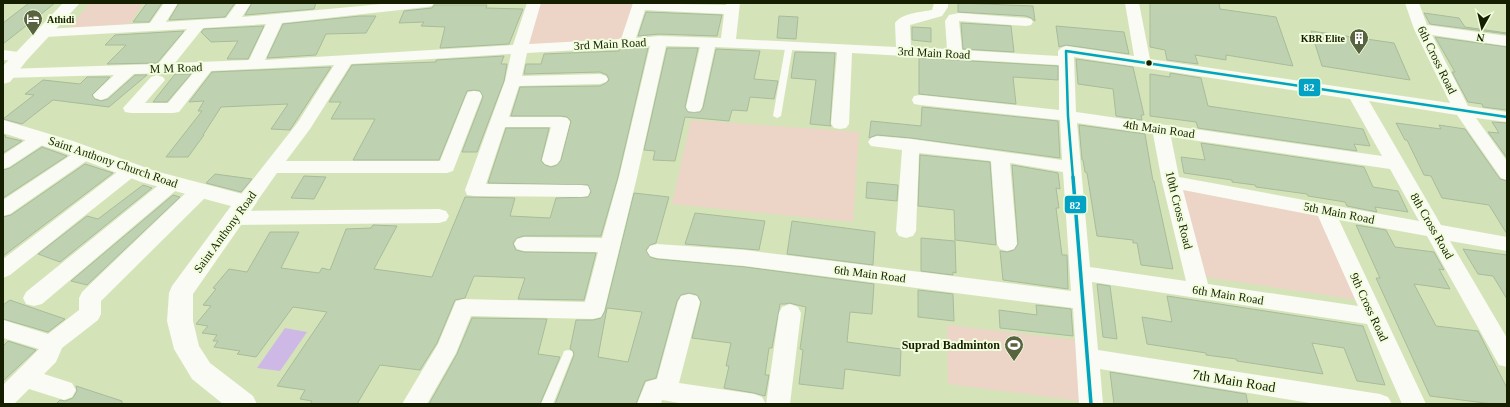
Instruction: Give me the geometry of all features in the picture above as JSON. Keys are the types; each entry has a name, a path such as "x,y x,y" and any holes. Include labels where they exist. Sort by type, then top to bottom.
{"street":[{"path":"4,76 72,3"},
{"path":"155,27 171,3"},
{"path":"231,22 244,3"},
{"path":"255,65 269,20 270,3"},
{"path":"45,33 269,20 317,9 427,3"},
{"path":"534,3 520,48 513,81 474,190 581,191"},
{"path":"904,52 902,23 910,19 937,13 941,7 941,3"},
{"path":"1132,3 1143,62"},
{"name":"6th Cross Road","path":"1412,3 1421,29 1462,110 1507,174"},
{"path":"626,43 643,4 732,6 728,43"},
{"path":"955,55 952,21 954,18 1026,22"},
{"path":"199,24 131,108 174,108 206,67"},
{"path":"1421,29 1507,41"},
{"path":"414,404 448,348 464,307 593,311 628,177 659,41"},
{"name":"3rd Main Road","path":"346,59 659,41 789,45 1066,61"},
{"path":"694,107 709,42"},
{"path":"840,124 845,48"},
{"path":"1091,404 1068,116 1066,51 1507,117"},
{"path":"3,55 21,56"},
{"name":"M M Road","path":"4,76 129,70 160,74 206,67 346,59"},
{"name":"Saint Anthony Road","path":"243,404 201,371 187,349 180,321 181,293 240,210 304,125 346,59"},
{"path":"101,96 129,70"},
{"path":"513,81 600,79"},
{"name":"8th Cross Road","path":"1356,94 1507,358"},
{"path":"273,167 447,167 474,96"},
{"name":"4th Main Road","path":"920,100 1068,116 1396,164"},
{"path":"498,122 561,122 551,160"},
{"name":"Saint Anthony Church Road","path":"3,126 41,138 149,177 201,190 240,210"},
{"name":"10th Cross Road","path":"1161,129 1171,182 1200,290"},
{"path":"3,163 41,138"},
{"path":"877,142 1000,156 1072,167"},
{"path":"906,231 911,145"},
{"path":"3,209 86,154"},
{"path":"1000,156 1007,244"},
{"path":"3,270 131,170"},
{"name":"5th Main Road","path":"1171,182 1507,244"},
{"path":"34,298 173,183"},
{"path":"3,400 48,356 51,349 51,344 90,314 90,298 201,190"},
{"path":"240,210 439,216"},
{"name":"9th Cross Road","path":"1325,210 1414,404"},
{"path":"524,244 610,245"},
{"name":"6th Main Road","path":"657,251 745,258 1083,301"},
{"name":"6th Main Road","path":"1081,273 1374,317"},
{"path":"688,302 657,397 750,404"},
{"path":"778,404 790,313"},
{"path":"3,329 51,344"},
{"name":"7th Main Road","path":"1088,358 1380,404"},
{"path":"26,378 64,390"}],"lane":[{"path":"777,116 789,45"},
{"path":"547,404 568,354"}],"shaded area":[{"path":"90,3 143,3 130,24 69,28"},
{"path":"539,3 634,3 623,41 524,45"},
{"path":"691,120 859,132 853,222 672,204"},
{"path":"1178,189 1321,215 1359,300 1205,277"},
{"name":"Suprad Badminton","path":"947,325 1076,340 1086,402 948,384"},
{"path":"285,328 307,332 280,371 257,368"}],"building":[{"path":"29,3 55,3 3,44 3,23"},
{"path":"147,3 162,3 149,22 133,22"},
{"path":"179,3 235,3 225,17 169,20"},
{"path":"252,3 316,3 314,9 245,15"},
{"path":"958,3 1033,6 1035,21 1026,16 958,12"},
{"path":"1150,3 1219,3 1220,9 1276,17 1293,66 1226,55 1226,60 1195,55 1198,64 1167,60 1165,50 1150,47"},
{"path":"434,5 487,5 486,8 523,9 509,44 440,48 445,27 421,26 424,22 399,23 404,11 432,8"},
{"path":"646,12 722,15 717,36 659,34 638,36"},
{"path":"1424,13 1459,18 1465,27 1507,34 1430,24"},
{"path":"360,16 376,16 366,33 326,34 316,55 267,58 283,24"},
{"path":"779,16 798,17 796,39 777,38"},
{"path":"961,23 1011,26 1014,52 963,49"},
{"path":"264,26 248,59 227,59 238,41 211,42 201,32 204,29"},
{"path":"1056,26 1124,32 1129,54 1066,45 1059,47"},
{"path":"912,27 931,28 931,42 912,40"},
{"path":"184,31 157,63 107,64 126,45 105,45 115,35"},
{"name":"KBR Elite","path":"1311,31 1394,43 1410,80 1322,66"},
{"path":"1435,37 1507,47 1507,110 1483,107 1482,104 1468,102 1452,72 1455,72"},
{"path":"648,48 618,177 601,236 524,236 517,238 513,243 516,250 524,252 596,253 584,300 518,299 525,278 474,276 465,298 455,300 437,343 420,370 380,365 357,404 310,404 312,401 300,399 305,390 277,386 327,312 293,307 256,357 237,354 240,351 214,347 218,341 213,341 217,335 202,333 208,326 196,324 211,306 203,305 216,289 213,288 229,269 247,272 270,232 299,232 281,268 319,273 322,268 330,270 346,229 371,228 373,225 397,226 374,269 432,277 465,197 515,198 510,216 550,218 556,198 588,197 591,192 588,185 488,183 506,128 549,128 541,161 545,165 551,167 557,165 561,160 571,121 567,117 561,116 511,116 520,87 600,86 609,80 607,75 600,72 524,74 526,64 541,64 544,54 619,51 619,49"},
{"path":"667,48 698,48 685,107 688,112 700,112 703,108 716,49 760,51 754,79 778,81 774,99 750,97 747,111 732,110 729,121 685,117 675,161 653,160 655,151 644,150"},
{"path":"795,52 835,53 831,126 810,124 816,80 791,78"},
{"path":"504,56 501,64 507,64 504,81 477,152 462,152 483,97 480,91 467,91 439,160 353,160 375,119 331,119 341,102 329,102 352,65 436,62 436,60"},
{"path":"919,58 1058,66 1058,80 1013,77 1016,104 919,94"},
{"path":"1076,59 1133,67 1144,115 1141,115 1142,120 1116,116 1113,89 1078,84"},
{"path":"331,67 290,130 271,129 288,104 221,107 204,135 188,157 166,157 202,111 198,111 204,101 189,102 212,72"},
{"path":"1170,73 1201,78 1208,106 1363,129 1370,146 1354,144 1357,151 1198,128 1196,122 1150,116 1150,74 1170,77"},
{"path":"175,74 191,74 167,102 153,102"},
{"path":"135,75 147,75 109,107 53,100 22,124 3,119 34,95 25,94 43,80 80,84 87,77 110,77 92,95 95,99 101,101 108,99"},
{"path":"922,107 1058,121 1060,158 911,138 877,135 869,138 871,121 921,126"},
{"path":"1492,122 1507,123 1507,158 1488,132 1499,133"},
{"path":"1396,123 1441,129 1439,125 1465,129 1500,179 1507,181 1507,234 1489,205 1442,198 1431,176 1424,175 1407,140 1405,140"},
{"path":"1079,125 1145,134 1153,181 1173,269 1141,265 1137,243 1133,243 1133,240 1097,236 1087,173 1085,172 1082,160"},
{"path":"3,135 6,136 5,137 22,141 3,153"},
{"path":"1201,143 1364,167 1373,187 1398,191 1408,212 1375,207 1377,212 1347,206 1345,202 1308,196 1307,194 1256,187 1255,185 1232,182 1232,180 1184,173 1181,157 1205,160"},
{"path":"42,147 67,156 3,198 3,170 10,168"},
{"path":"920,155 990,162 996,245 955,240 954,210 918,206"},
{"path":"85,164 113,173 3,256 3,217 11,215"},
{"path":"1012,165 1058,173 1060,189 1056,188 1059,208 1056,208 1062,255 1067,255 1068,289 1003,280 1000,251 1007,252 1014,250 1018,244"},
{"path":"215,174 252,179 241,192 206,183"},
{"path":"304,176 326,177 314,199 291,198"},
{"path":"867,182 898,185 897,201 866,198"},
{"path":"143,185 152,188 60,262 38,254 87,216 98,219"},
{"path":"634,193 669,197 656,243 650,245 646,250 650,257 657,259 745,267 874,284 872,314 850,312 847,342 901,349 900,376 845,369 843,389 799,384 803,350 800,349 806,307 789,303 780,304 772,348 769,348 765,375 769,375 765,396 724,388 729,366 726,366 731,343 692,338 701,302 697,295 689,293 681,295 677,301 656,378 645,381 636,404 555,404 574,355 573,351 570,349 576,320 593,320 601,318 605,311","holes":["607,308 642,312 628,362 598,357"]},
{"path":"173,195 180,197 87,285 71,281"},
{"path":"695,213 765,221 759,250 685,244"},
{"path":"792,221 875,232 873,265 787,254"},
{"path":"1356,225 1386,230 1395,247 1434,252 1444,270 1439,269 1450,289 1414,284 1436,326 1478,331 1507,388 1507,404 1493,404 1430,396 1376,278 1380,278"},
{"path":"921,238 955,241 956,273 953,272 953,275 921,271"},
{"path":"1463,249 1507,255 1507,299 1493,276 1478,274"},
{"path":"1097,284 1110,286 1117,339 1103,337"},
{"path":"918,290 953,294 954,321 918,317"},
{"path":"1167,296 1363,326 1385,385 1357,381 1344,348 1312,343 1323,374 1237,361 1236,359 1206,355 1206,353 1147,344 1142,317 1172,322"},
{"path":"10,300 65,319 48,332 3,319 3,305"},
{"path":"1036,305 1071,309 1073,336 1000,328 999,310 1037,315"},
{"path":"472,318 547,319 538,354 560,357 540,404 429,404 457,354"},
{"path":"8,341 36,350 3,381 3,346"},
{"path":"1110,372 1246,394 1248,404 1114,404"},
{"path":"76,386 122,401 122,404 56,404 60,400 65,401 73,398 77,391"}],"transit line":[{"name":"82","path":"1091,404 1068,116 1066,51 1507,117"}],"place":[{"name":"Athidi","path":"33,36"},
{"name":"KBR Elite","path":"1359,55"},
{"name":"Suprad Badminton","path":"1014,362"}]}
